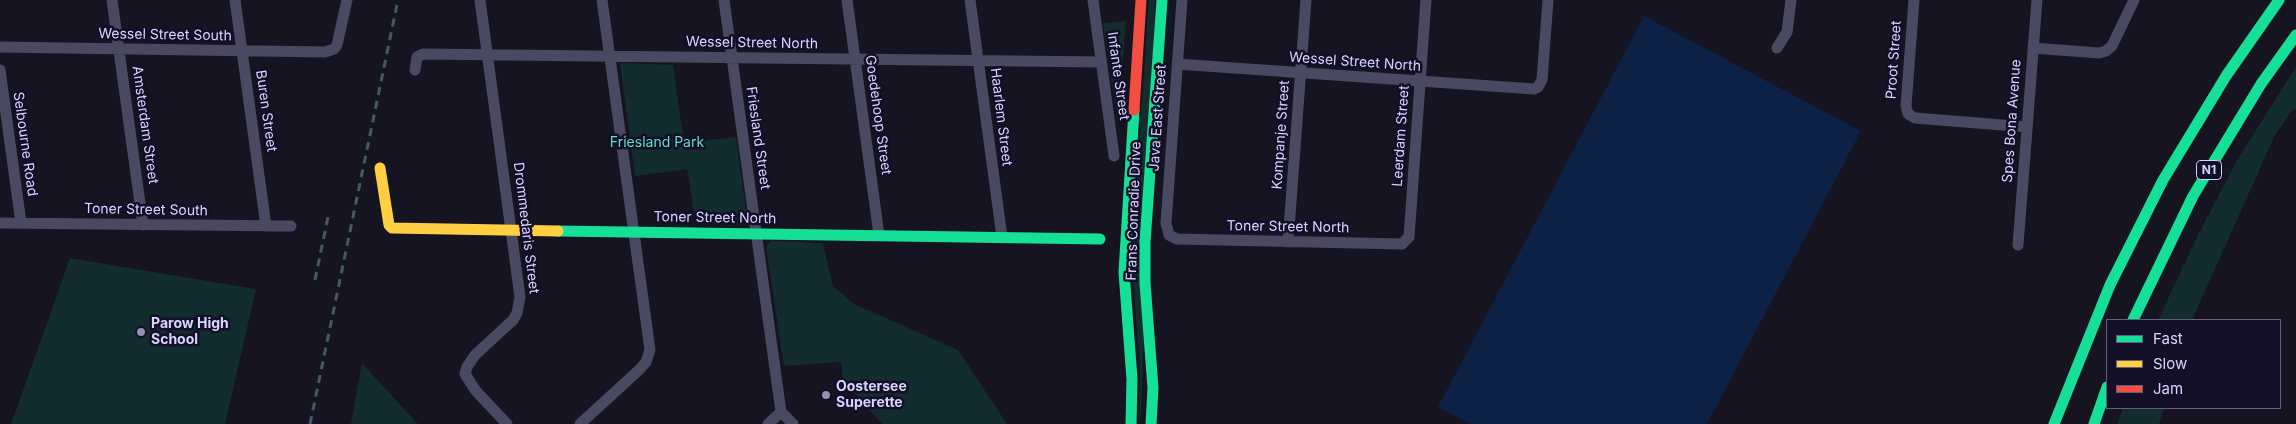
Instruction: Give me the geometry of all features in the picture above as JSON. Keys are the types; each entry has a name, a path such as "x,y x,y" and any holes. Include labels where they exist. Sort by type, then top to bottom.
{"main road":[{"name":"Frans Conradie Drive","path":"1131,424 1132,379 1124,272 1141,0"},
{"name":"Frans Conradie Drive","path":"1151,424 1153,388 1145,242 1162,0"},
{"name":"N1","path":"2055,424 2062,402 2110,285 2162,180 2226,76 2279,0"},
{"name":"N1","path":"2133,319 2193,196 2261,84 2296,35"},
{"name":"Toner Street North","path":"380,168 389,225 392,228 1100,239"},
{"path":"2094,424 2106,390"}],"street":[{"name":"Amsterdam Street","path":"112,0 143,225"},
{"name":"Buren Street","path":"235,0 266,226"},
{"name":"Wessel Street South","path":"0,47 330,52 337,45 347,0"},
{"name":"Drommedaris Street","path":"480,0 520,297 518,313 513,320 475,355 465,372 470,384 507,424"},
{"path":"580,424 640,369 649,357 650,343 602,0"},
{"name":"Friesland Street","path":"724,0 781,412"},
{"name":"Goedehoop Street","path":"847,0 879,235"},
{"name":"Haarlem Street","path":"970,0 1002,237"},
{"name":"Infante Street","path":"1093,0 1114,156"},
{"name":"Java East Street","path":"1171,237 1166,231 1166,223 1182,0"},
{"name":"Kompanje Street","path":"1288,242 1306,0"},
{"name":"Leerdam Street","path":"1404,244 1409,237 1426,0"},
{"name":"Wessel Street North","path":"1177,64 1531,90 1538,87 1542,80 1548,0"},
{"path":"1777,48 1787,32 1791,0"},
{"name":"Proot Street","path":"1914,0 1906,106 1908,114 1915,118 2027,127"},
{"name":"Spes Bona Avenue","path":"2018,245 2037,0"},
{"path":"2033,48 2099,53 2106,51 2112,46 2134,0"},
{"name":"Wessel Street North","path":"414,70 416,59 420,54 1101,62"},
{"name":"Selbourne Road","path":"0,70 21,223"},
{"name":"Toner Street South","path":"0,223 292,226"},
{"name":"Toner Street North","path":"1171,237 1177,239 1404,244"},
{"path":"768,424 781,412 793,424"}],"green space":[{"path":"1149,0 1155,0 1141,413 1139,424 1140,370 1131,254"},
{"path":"1126,21 1118,125 1103,23"},
{"name":"Friesland Park","path":"620,64 673,65 684,143 736,137 748,225 696,224 687,169 635,176"},
{"path":"2296,67 2296,109 2293,109 2275,135 2192,319 2158,319 2197,237 2237,160"},
{"path":"771,241 823,243 833,286 854,304 958,350 1007,424 882,424 843,380 841,362 784,366 766,247"},
{"path":"70,258 256,289 225,424 11,424"},
{"path":"362,363 372,374 418,424 351,424"},
{"path":"2123,409 2164,409 2159,424 2117,424"}],"water":[{"path":"1644,16 1861,131 1707,424 1470,424 1438,407"}],"railway":[{"path":"310,424 398,0"},
{"path":"315,280 328,217"}],"traffic: fast":[{"path":"1151,424 1153,388 1145,283 1145,242 1162,0"},
{"path":"2054,424 2110,285 2163,180 2226,76 2279,0"},
{"path":"2133,319 2193,196 2261,84 2296,35"},
{"path":"1131,424 1132,379 1124,272 1134,110"},
{"path":"558,231 1100,239"},
{"path":"2094,424 2106,390"}],"traffic: slow":[{"path":"380,168 389,225 392,228 558,231"}],"traffic: jam":[{"path":"1134,110 1141,0"}],"place":[{"name":"Parow High School","path":"141,332"},
{"name":"Oostersee Superette","path":"826,395"}]}
